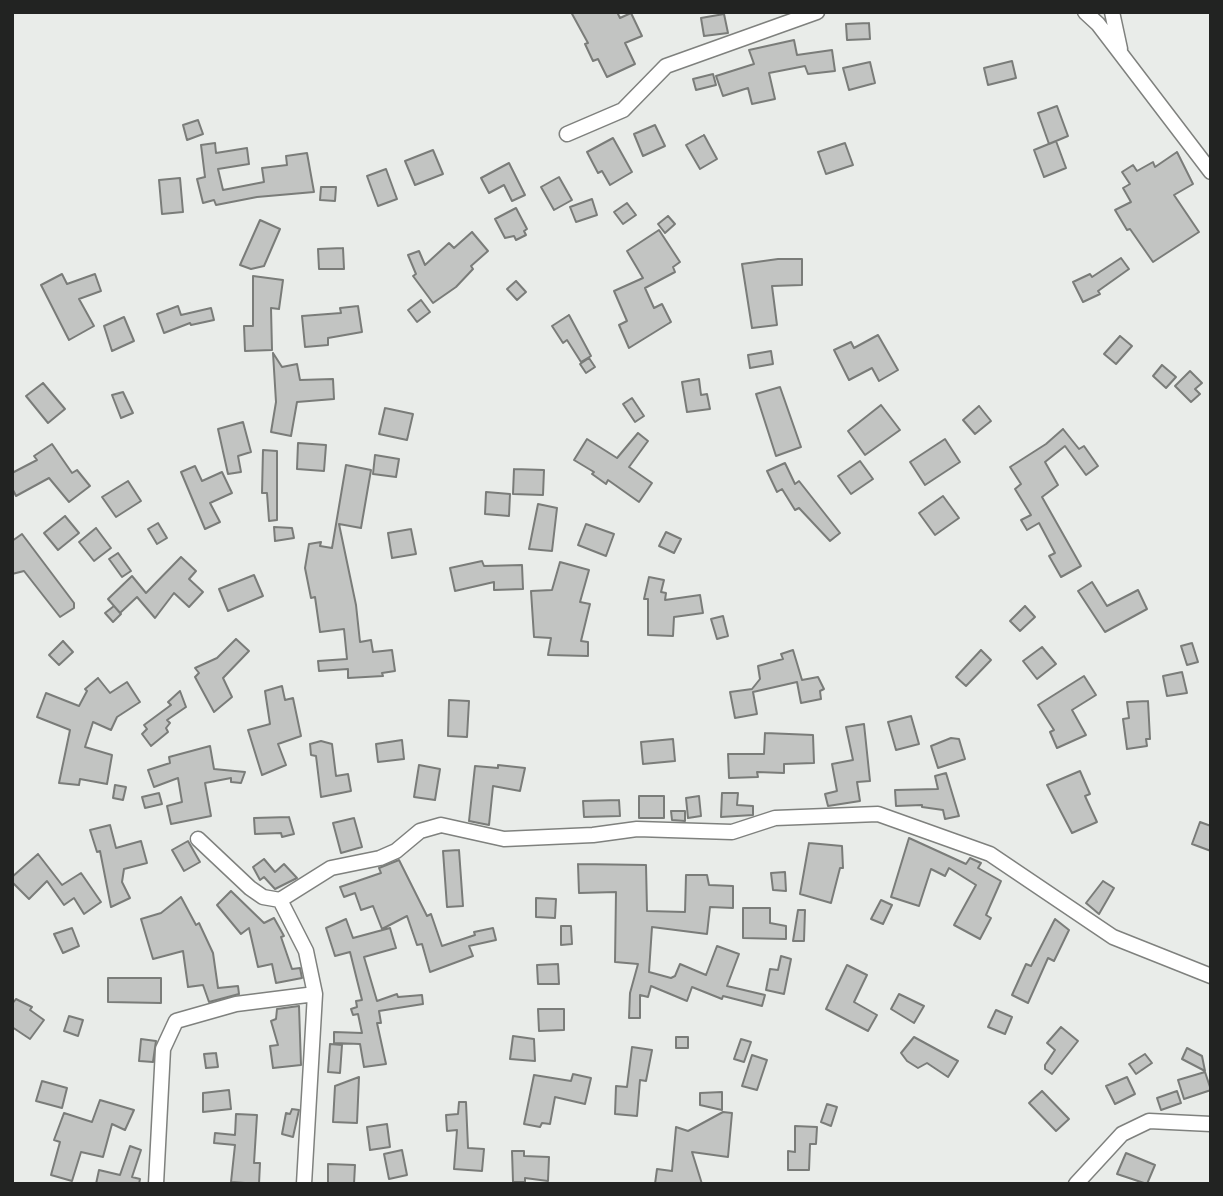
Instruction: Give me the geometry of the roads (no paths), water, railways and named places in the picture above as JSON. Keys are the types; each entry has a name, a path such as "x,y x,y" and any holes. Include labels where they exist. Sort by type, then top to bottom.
{"street":[{"path":"567,134 623,110 667,66 817,12"},
{"path":"1085,12 1121,54 1211,172"},
{"path":"1112,12 1121,54"},
{"path":"198,839 250,888 263,897 280,900 331,869 380,858 396,851 420,831 442,825 504,839 593,835 637,829 732,832 775,818 878,814 990,855 1113,937 1211,976"},
{"path":"280,900 306,951 316,994 304,1184"},
{"path":"156,1184 163,1049 176,1021 236,1004 316,994"},
{"path":"1076,1184 1122,1134 1149,1121 1211,1124"}]}
